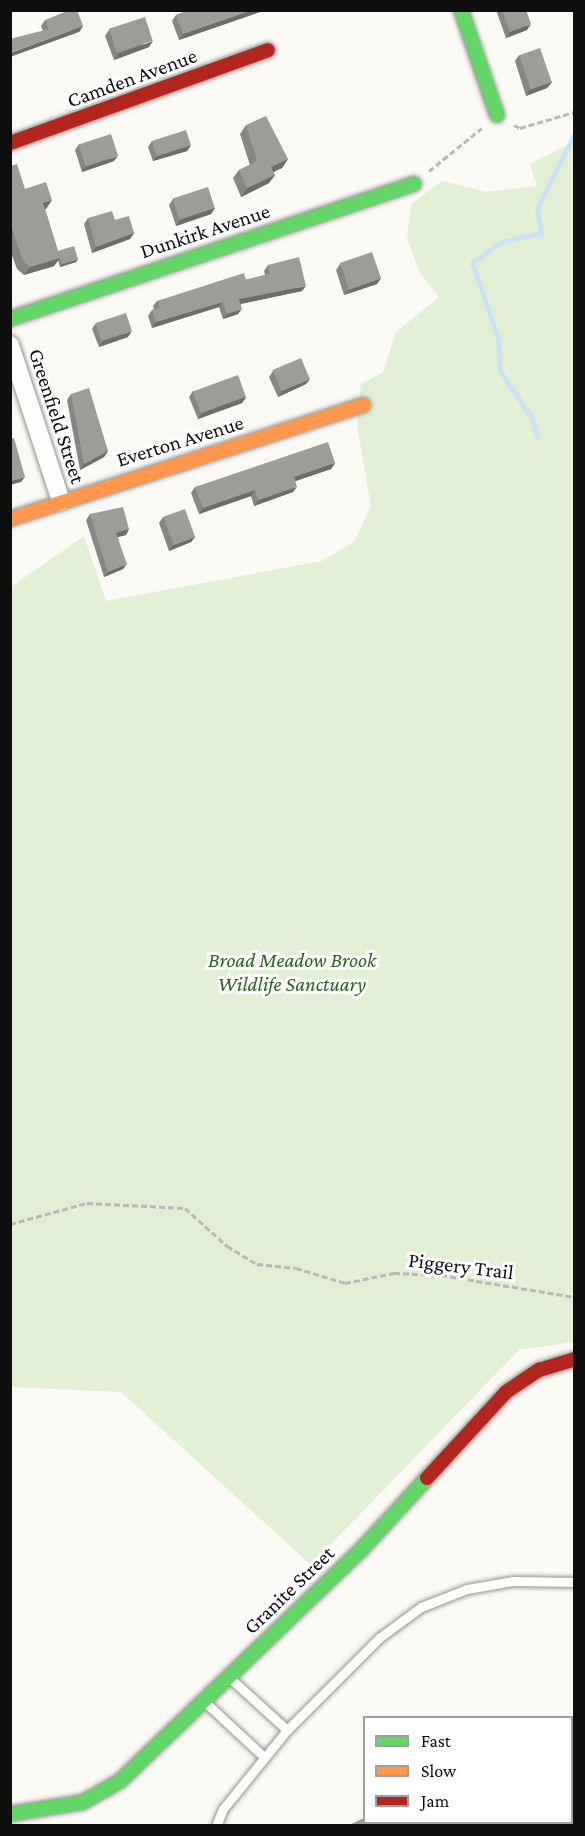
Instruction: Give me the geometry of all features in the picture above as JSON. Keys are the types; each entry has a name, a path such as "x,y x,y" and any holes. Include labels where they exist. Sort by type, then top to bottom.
{"street":[{"path":"461,10 498,115"},
{"name":"Camden Avenue","path":"10,143 268,50"},
{"name":"Dunkirk Avenue","path":"10,319 414,184"},
{"name":"Greenfield Street","path":"10,345 61,501"},
{"name":"Everton Avenue","path":"10,519 363,405"},
{"name":"Granite Street","path":"10,1814 73,1804 102,1792 205,1702 361,1550 506,1392 539,1370 574,1359"}],"lane":[{"path":"216,1826 286,1730 380,1638 421,1607 467,1589 513,1581 574,1582"},
{"path":"230,1678 286,1730"},
{"path":"205,1702 264,1758"}],"path":[{"path":"414,184 498,115 520,128 574,112"},
{"name":"Piggery Trail","path":"10,1224 87,1203 185,1208 227,1246 257,1264 296,1268 345,1283 393,1274 441,1275 574,1297"}],"green space":[{"name":"Broad Meadow Brook Wildlife Sanctuary","path":"574,142 574,1342 519,1350 311,1565 121,1392 11,1387 11,587 84,536 106,601 322,561 354,542 371,506 357,425 361,384 383,372 396,332 439,297 420,273 407,238 411,204 442,181 486,192 537,186 530,164"}],"building":[{"path":"70,10 77,10 83,26 10,53 10,39 49,29 45,20"},
{"path":"190,10 253,10 183,34 176,15"},
{"path":"502,10 526,10 531,24 510,32"},
{"path":"145,17 153,41 117,53 109,29"},
{"path":"540,48 552,82 531,89 519,55"},
{"path":"266,116 288,159 271,167 275,175 247,188 239,170 257,161 246,125"},
{"path":"186,130 191,145 157,156 152,141"},
{"path":"111,134 118,156 86,166 79,145"},
{"path":"17,164 25,189 46,182 52,200 43,203 60,258 30,267 23,261 10,222 10,166"},
{"path":"208,187 215,208 180,219 173,198"},
{"path":"112,211 115,220 129,216 134,233 96,247 88,218"},
{"path":"74,246 78,259 62,264 58,251"},
{"path":"372,252 381,278 349,290 340,263"},
{"path":"299,257 306,286 239,299 242,309 227,314 223,302 156,322 152,310 160,308 157,301 244,273 246,280 270,274 268,265"},
{"path":"126,313 132,331 101,341 96,323"},
{"path":"301,358 310,379 281,391 272,370"},
{"path":"238,375 246,397 201,413 193,391"},
{"path":"89,388 108,451 84,464 71,394"},
{"path":"14,438 25,477 10,481 10,439"},
{"path":"328,442 335,463 294,477 297,487 258,500 255,490 203,508 195,487"},
{"path":"123,507 129,529 116,533 127,564 108,572 90,514"},
{"path":"185,509 195,537 174,545 163,517"},
{"path":"573,1716 574,1716 573,1776"},
{"path":"363,1818 363,1824 458,1824 455,1826 347,1826"}],"waterway":[{"path":"537,436 532,418 500,371 498,338 472,263 501,242 541,233 537,208 574,134"}],"traffic: fast":[{"path":"461,10 497,115"},
{"path":"10,319 414,184"},
{"path":"10,1814 83,1802 120,1781 361,1550 427,1478"}],"traffic: slow":[{"path":"10,519 363,405"}],"traffic: jam":[{"path":"10,143 268,50"},
{"path":"427,1478 506,1392 539,1370 574,1359"}]}
